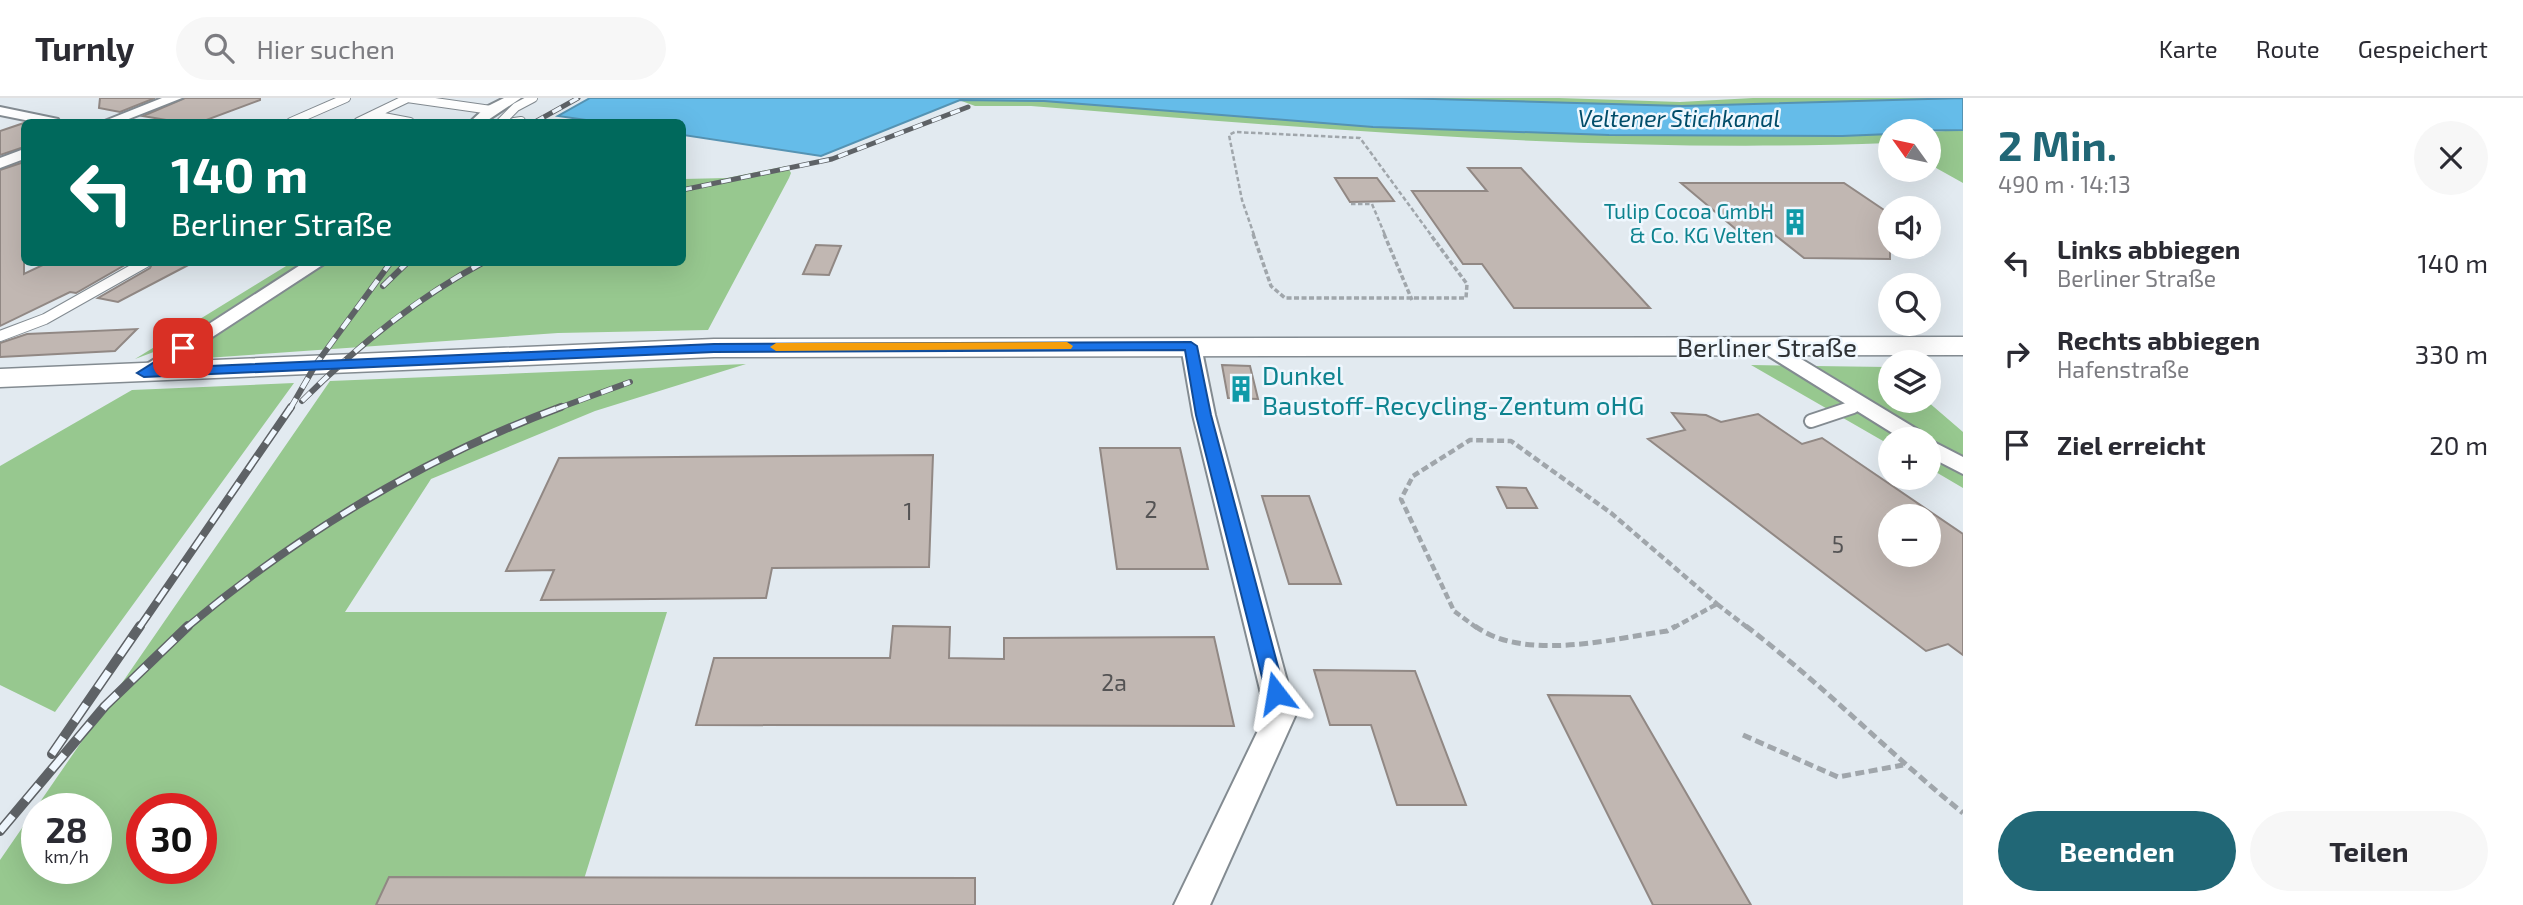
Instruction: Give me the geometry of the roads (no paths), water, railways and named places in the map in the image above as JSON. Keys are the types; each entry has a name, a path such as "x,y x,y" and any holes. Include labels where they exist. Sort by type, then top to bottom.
{"main road":[{"name":"Berliner Straße","path":"0,378 714,348 1963,346"}],"street":[{"path":"117,119 175,98"},
{"path":"480,119 514,98"},
{"path":"0,111 39,119"},
{"path":"0,163 21,155"},
{"path":"144,373 312,266"},
{"path":"1191,346 1204,415 1281,714 1192,905"},
{"path":"1766,346 1896,427"},
{"path":"1941,454 1963,467"}],"lane":[{"path":"298,119 346,98"},
{"path":"364,119 408,98 491,110"},
{"path":"504,119 516,107 533,98"},
{"path":"373,115 394,119"},
{"path":"0,336 45,319 139,266"},
{"path":"1811,421 1858,405"}],"water":[{"name":"Veltener Stichkanal","path":"590,98 1397,98 1682,106 1963,98 1963,130 1941,130 1941,119 1878,119 1878,134 1842,136 1609,135 1373,127 1044,101 960,100 821,156 686,135 686,119 579,119 558,116"}],"railway":[{"path":"540,119 578,98"},
{"path":"686,189 832,159 968,107"},
{"path":"290,409 316,364 388,266"},
{"path":"383,286 404,266"},
{"path":"302,401 344,361 388,325 477,266"},
{"path":"556,409 630,382"},
{"path":"139,628 291,407"},
{"path":"186,628 272,561 364,501 460,450 561,407"},
{"path":"52,754 140,626"},
{"path":"0,831 105,706 188,626"}],"place":[{"name":"Tulip Cocoa GmbH & Co. KG Velten","path":"1795,222"},
{"name":"Dunkel Baustoff-Recycling-Zentum oHG","path":"1241,389"}]}
